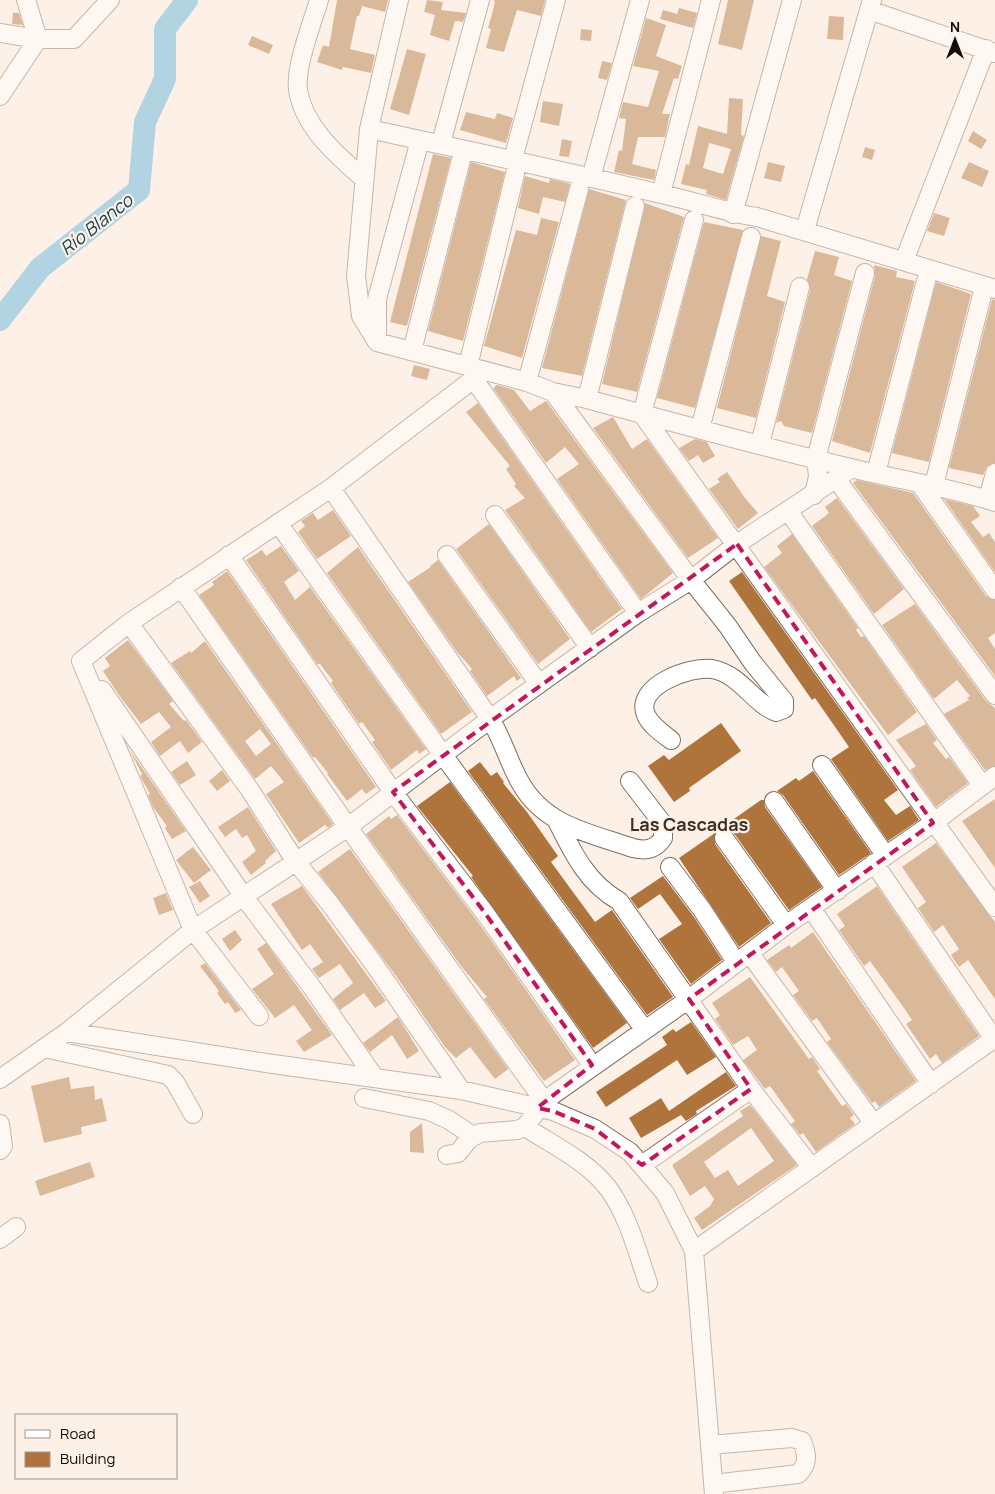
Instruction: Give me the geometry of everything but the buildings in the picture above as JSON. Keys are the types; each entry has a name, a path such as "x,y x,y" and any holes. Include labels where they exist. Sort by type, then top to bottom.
{"street":[{"path":"26,0 38,39"},
{"path":"319,0 301,63 298,90 308,119 332,151 364,179"},
{"path":"399,0 368,129 356,276 361,316 377,342 412,351 475,372 527,382 553,392 587,399 852,468 991,500 995,473"},
{"path":"441,143 480,0"},
{"path":"82,661 129,623 229,554 331,488 475,372 514,167 556,0"},
{"path":"527,382 640,0"},
{"path":"661,194 711,0"},
{"path":"733,214 792,0"},
{"path":"0,33 38,39 74,39 102,4"},
{"path":"805,230 871,5 990,51 904,261"},
{"path":"0,96 38,39"},
{"path":"368,129 441,143 514,167 585,183 661,194 733,214 805,230 869,253 904,261 988,292 927,485"},
{"path":"377,342 377,298 420,140"},
{"path":"412,351 462,156"},
{"path":"587,399 635,206"},
{"path":"642,414 694,220"},
{"path":"700,429 751,237"},
{"path":"814,495 818,476 816,458 865,273"},
{"path":"876,473 926,281"},
{"path":"760,444 800,287"},
{"path":"475,372 638,613"},
{"path":"553,392 785,705 780,712 773,711 736,680 712,669 684,672 669,678 655,689 646,698 644,706 651,724 671,740"},
{"path":"642,414 737,544 995,907"},
{"path":"0,1079 67,1032 193,930 348,827 490,719 638,613 691,580 737,544 837,480 852,468"},
{"path":"837,480 995,695"},
{"path":"927,485 995,590"},
{"path":"331,488 490,719 501,736 520,782 542,810 557,821 633,848 643,851 652,849 663,838 662,824 630,781"},
{"path":"447,1155 458,1153 473,1136 480,1133 517,1130 525,1127 540,1104 689,999 786,925 934,822 988,780 788,511"},
{"path":"495,515 590,648"},
{"path":"278,523 443,755 644,1029"},
{"path":"229,554 393,792 485,913 592,1066"},
{"path":"447,555 540,684"},
{"path":"181,587 540,1104"},
{"path":"129,623 250,790 296,862 331,905 376,967 460,1090"},
{"path":"82,661 244,897 311,986 375,1078"},
{"path":"82,661 193,930 259,1016"},
{"path":"694,1251 994,1039 822,765"},
{"path":"774,801 837,891"},
{"path":"557,821 582,868 595,885 619,901 751,1089 812,1168"},
{"path":"724,838 786,925"},
{"path":"670,867 703,911 743,958 874,1124"},
{"path":"811,908 931,1084"},
{"path":"67,1032 460,1090 540,1104 595,1129 630,1152 665,1193 694,1251 713,1489 798,1474 806,1462 807,1452 802,1441 792,1438 710,1445"},
{"path":"44,1048 168,1075 175,1082 193,1114"},
{"path":"642,1165 751,1089"},
{"path":"364,1098 429,1111 449,1120 473,1136"},
{"path":"0,1124 3,1146 0,1150"},
{"path":"525,1127 582,1162 608,1188 627,1224 648,1283"},
{"path":"0,1239 16,1227"}],"highlighted area":[{"path":"737,544 933,823 689,999 751,1089 642,1165 595,1129 553,1111 537,1108 592,1065 485,913 393,792"}],"waterway":[{"name":"Río Blanco","path":"0,320 40,268 139,190 145,122 165,79 165,29 187,0"}],"district":[{"name":"Las Cascadas","path":"689,824"}]}
